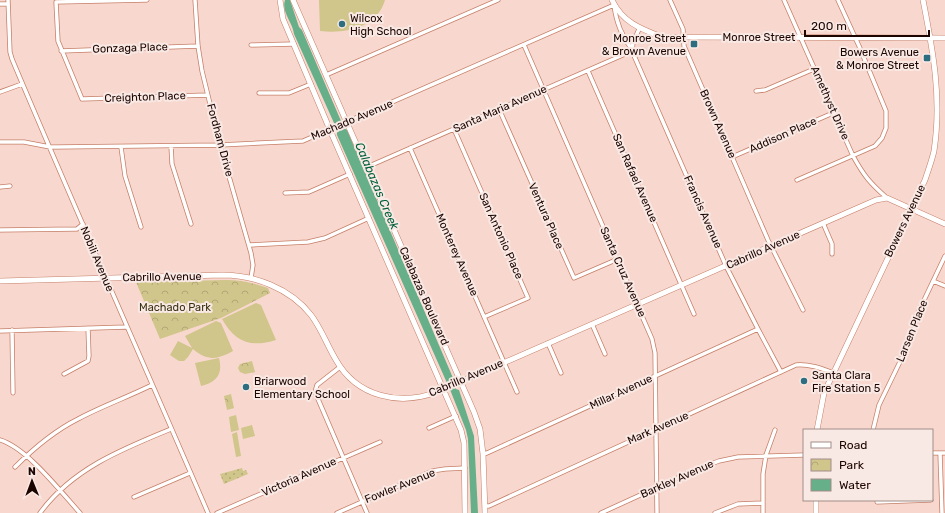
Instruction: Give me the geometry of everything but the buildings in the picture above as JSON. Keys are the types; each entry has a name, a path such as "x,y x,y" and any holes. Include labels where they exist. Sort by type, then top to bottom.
{"street":[{"path":"61,51 58,42 56,2 147,0"},
{"name":"Fordham Drive","path":"195,0 198,46 220,144 253,262 251,278"},
{"name":"Calabazas Boulevard","path":"280,0 283,19 330,130 369,218 449,386 464,443 465,513"},
{"name":"Calabazas Boulevard","path":"293,0 345,123 367,167 461,381 480,429 483,454 485,513"},
{"path":"326,75 498,0"},
{"name":"Brown Avenue","path":"670,0 682,29 684,46 771,246 803,310"},
{"name":"Amethyst Drive","path":"784,0 853,156 863,175 887,198"},
{"path":"797,180 875,146 882,138 886,128 886,111 838,0"},
{"name":"Bowers Avenue","path":"817,429 824,393 925,180 934,152 936,82 934,58 923,0"},
{"path":"0,4 8,2"},
{"name":"Nobili Avenue","path":"8,2 10,52 12,60 126,327 208,513"},
{"name":"Monroe Street","path":"613,3 627,20 639,29 662,37 945,38"},
{"name":"Machado Avenue","path":"0,142 24,142 50,147 122,147 303,141 524,45 613,3"},
{"name":"Francis Avenue","path":"613,3 616,18 627,43 632,50 726,266 781,372"},
{"path":"632,50 635,36 639,29"},
{"path":"251,45 294,44"},
{"name":"Santa Cruz Avenue","path":"524,45 618,259 654,346 657,513"},
{"name":"Gonzaga Place","path":"61,51 198,46"},
{"name":"Santa Maria Avenue","path":"367,167 588,71 632,50"},
{"name":"Creighton Place","path":"61,51 82,99 208,95"},
{"path":"756,90 765,90 814,69"},
{"name":"San Rafael Avenue","path":"588,71 694,314"},
{"path":"0,92 22,84"},
{"path":"259,93 289,93 311,84"},
{"name":"Ventura Place","path":"499,110 574,278 618,259"},
{"name":"Addison Place","path":"732,157 833,113"},
{"name":"San Antonio Place","path":"454,129 528,298 484,317"},
{"path":"171,146 172,164 191,224"},
{"path":"122,147 125,176 141,227"},
{"name":"Monterey Avenue","path":"410,148 517,392"},
{"path":"285,193 309,192 350,174"},
{"path":"0,187 10,186"},
{"path":"887,198 945,224"},
{"name":"Cabrillo Avenue","path":"0,280 222,275 251,278 272,285 293,298 310,313 340,367 351,379 374,394 386,397 410,398 427,395 461,381 876,200 887,198"},
{"path":"249,245 308,242 325,238 369,218"},
{"path":"823,223 832,244 832,254"},
{"path":"0,230 77,229 83,224"},
{"name":"Larsen Place","path":"873,429 879,405 913,335 916,317 945,256"},
{"path":"933,281 945,286"},
{"path":"592,324 605,354"},
{"path":"0,331 126,327"},
{"path":"64,374 88,361 88,328"},
{"name":"Millar Avenue","path":"483,454 487,454 758,329"},
{"path":"12,330 13,393"},
{"path":"548,343 561,373"},
{"name":"Mark Avenue","path":"485,506 489,506 796,365 806,364 816,366 834,373"},
{"path":"340,367 317,385 315,392 366,513"},
{"path":"15,467 53,434 78,419 152,385"},
{"path":"429,428 456,416"},
{"path":"40,513 60,491 81,473 106,458 171,429"},
{"path":"763,513 763,474 766,455 774,430"},
{"path":"0,440 10,443 26,456 80,513"},
{"name":"Victoria Avenue","path":"217,513 380,442"},
{"path":"942,513 941,500 943,453"},
{"name":"Barkley Avenue","path":"601,513 695,470 719,461 738,457 803,455"},
{"name":"Fowler Avenue","path":"337,513 432,471 465,468"},
{"path":"134,497 190,473"},
{"path":"933,500 941,500"},
{"path":"816,501 816,513"},
{"path":"877,502 904,501"},
{"path":"716,513 738,504 763,503"}],"green space":[{"path":"319,0 385,0 381,9 368,23 349,30 330,32 320,31"},
{"name":"Machado Park","path":"242,281 258,285 268,288 270,293 221,318 160,339 136,282"},
{"path":"256,303 261,305 276,340 258,343 244,341 232,333 222,319"},
{"path":"216,321 221,323 233,351 222,356 212,358 203,356 193,349 184,361 179,361 170,355 178,341 192,348 185,336"},
{"path":"219,358 220,369 218,376 215,380 201,386 195,363"},
{"path":"252,361 255,372 245,374 240,372 238,368 240,364"},
{"path":"231,394 234,408 227,410 224,396"},
{"path":"236,415 239,430 231,432 229,417"},
{"path":"252,425 255,436 243,439 241,428"},
{"path":"237,432 241,456 236,457 232,434"},
{"path":"242,468 243,471 246,470 248,474 224,484 220,474"}],"water":[{"path":"285,0 290,0 299,27 302,30 344,128 347,130 453,378 456,389 459,390 474,436 478,513 471,513 468,439 466,430 451,392 294,34 286,13 284,4"}],"place":[{"name":"Wilcox High School","path":"342,24"},
{"name":"Monroe Street & Brown Avenue","path":"694,44"},
{"name":"Bowers Avenue & Monroe Street","path":"927,58"},
{"name":"Santa Clara Fire Station 5","path":"804,381"},
{"name":"Briarwood Elementary School","path":"246,387"}],"water label":[{"name":"Calabazas Creek","path":"377,186"}]}
